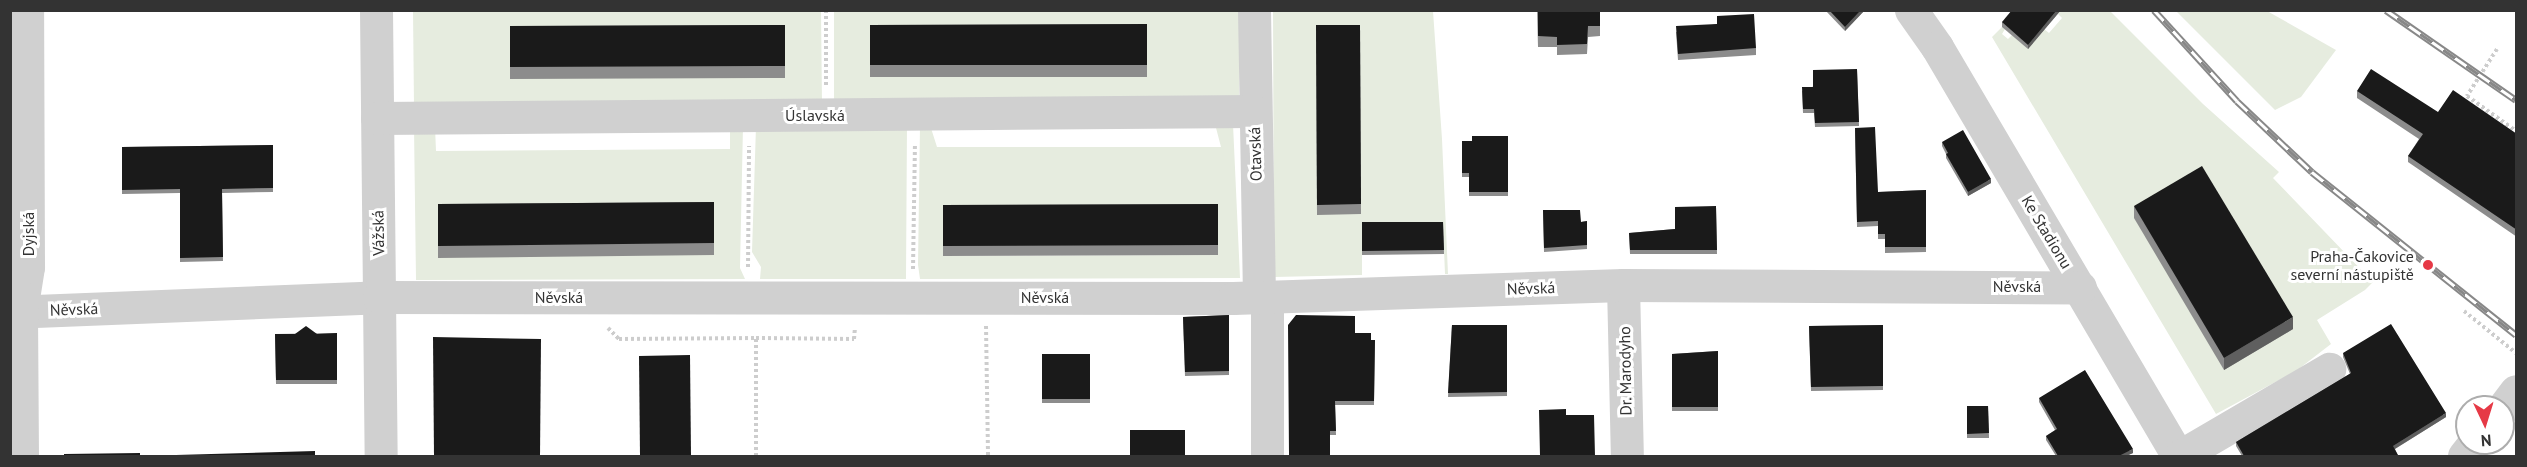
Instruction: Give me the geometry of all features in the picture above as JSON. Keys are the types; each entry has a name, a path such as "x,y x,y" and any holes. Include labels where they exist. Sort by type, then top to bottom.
{"street":[{"name":"Dyjská","path":"22,456 16,311 28,267 19,102 27,10"},
{"name":"Vážská","path":"376,10 381,456"},
{"name":"Otavská","path":"1254,10 1254,111 1263,297 1267,456"},
{"name":"Ke Stadionu","path":"1911,10 1937,47 2179,456"},
{"name":"Úslavská","path":"377,118 1254,111"},
{"name":"Něvská","path":"16,311 379,297 1263,297 1623,285 2080,287"},
{"name":"Dr. Marodyho","path":"1623,285 1627,456"},
{"path":"2179,456 2329,369"}],"path":[{"path":"826,10 827,114"},
{"path":"2497,49 2467,96 2517,131"},
{"path":"912,297 915,114"},
{"path":"748,297 749,115"},
{"path":"2464,311 2517,353"},
{"path":"756,345 756,456"},
{"path":"986,347 987,456"}],"shaded area":[{"path":"413,11 821,11 822,104 414,106"},
{"path":"834,11 1239,11 1239,103 834,104","holes":["1147,36 1146,77 871,77"]},
{"path":"1273,11 1433,11 1448,274 1445,274 1443,226 1362,226 1362,275 1274,277"},
{"path":"2060,11 2110,11 2203,104 2279,172 2273,178 2373,282 2365,290 2317,320 2331,344 2296,371 2216,414 1992,37 2002,27 2005,29 2002,34 2008,39 2012,35 2028,48 2044,29 2049,33 2062,18 2058,14"},
{"path":"2176,11 2267,11 2336,50 2301,97 2275,110"},
{"path":"1215,124 1233,124 1240,278 920,279 918,265 920,125 930,125 937,147 1221,147","holes":["1218,215 1218,255 943,256"]},
{"path":"907,125 906,279 760,279 761,267 752,252 756,126"},
{"path":"730,126 743,126 740,268 745,279 416,280 414,127 435,127 436,151 730,149"}],"building":[{"path":"1538,10 1600,10 1600,26 1588,26 1587,44 1557,45 1557,37 1538,36"},
{"path":"1829,10 1861,10 1845,27"},
{"path":"2012,10 2057,10 2028,45 2002,22"},
{"path":"1754,14 1756,48 1678,54 1676,26 1717,24 1717,16"},
{"path":"1147,24 1147,65 870,65 870,25"},
{"path":"785,25 785,66 510,67 510,26"},
{"path":"1316,25 1360,25 1361,204 1317,205"},
{"path":"1857,69 1859,122 1815,123 1814,109 1803,109 1802,87 1813,87 1813,70"},
{"path":"2371,69 2438,112 2453,90 2517,134 2517,230 2408,156 2423,134 2357,91"},
{"path":"1875,127 1878,192 1926,190 1926,247 1885,247 1885,234 1878,234 1878,221 1857,222 1855,128"},
{"path":"1963,130 1991,179 1968,192 1946,154 1948,153 1942,142"},
{"path":"1472,136 1508,136 1508,192 1469,192 1469,173 1462,173 1462,141 1472,141"},
{"path":"273,145 273,188 222,189 223,257 180,258 180,189 122,190 122,147"},
{"path":"2202,166 2293,317 2224,358 2134,206"},
{"path":"714,202 714,243 438,246 438,204"},
{"path":"1218,204 1218,245 943,246 943,205"},
{"path":"1716,206 1717,250 1630,250 1629,233 1675,229 1675,207"},
{"path":"1543,210 1580,210 1581,222 1587,221 1587,245 1544,248"},
{"path":"1362,222 1443,222 1444,250 1362,251"},
{"path":"1229,315 1229,371 1185,372 1183,317"},
{"path":"1296,315 1355,316 1355,333 1371,333 1371,340 1375,340 1374,401 1335,401 1336,431 1330,431 1330,456 1289,456 1288,325"},
{"path":"2391,324 2446,413 2393,446 2398,455 2396,456 2244,456 2236,442 2351,373 2343,353"},
{"path":"1452,325 1507,325 1507,392 1448,393"},
{"path":"1883,325 1883,386 1811,387 1809,326"},
{"path":"306,326 317,334 337,333 337,380 276,380 275,334 295,334"},
{"path":"433,337 541,339 540,456 434,456"},
{"path":"1718,351 1718,407 1672,407 1672,354"},
{"path":"1042,354 1090,354 1090,399 1042,399"},
{"path":"690,355 691,456 640,456 639,356"},
{"path":"2085,370 2133,449 2119,456 2058,456 2046,436 2057,429 2039,398"},
{"path":"1967,406 1988,406 1989,433 1967,434"},
{"path":"1566,409 1566,415 1594,415 1595,456 1540,456 1539,410"},
{"path":"1130,430 1185,430 1185,456 1130,456"},
{"path":"315,451 315,456 140,456"},
{"path":"140,453 140,456 64,456 64,454"}],"railway":[{"path":"2154,10 2237,101 2312,172 2516,335"},
{"path":"2386,10 2516,100"}],"place":[{"name":"Praha-Čakovice severní nástupiště","path":"2428,265"}]}
